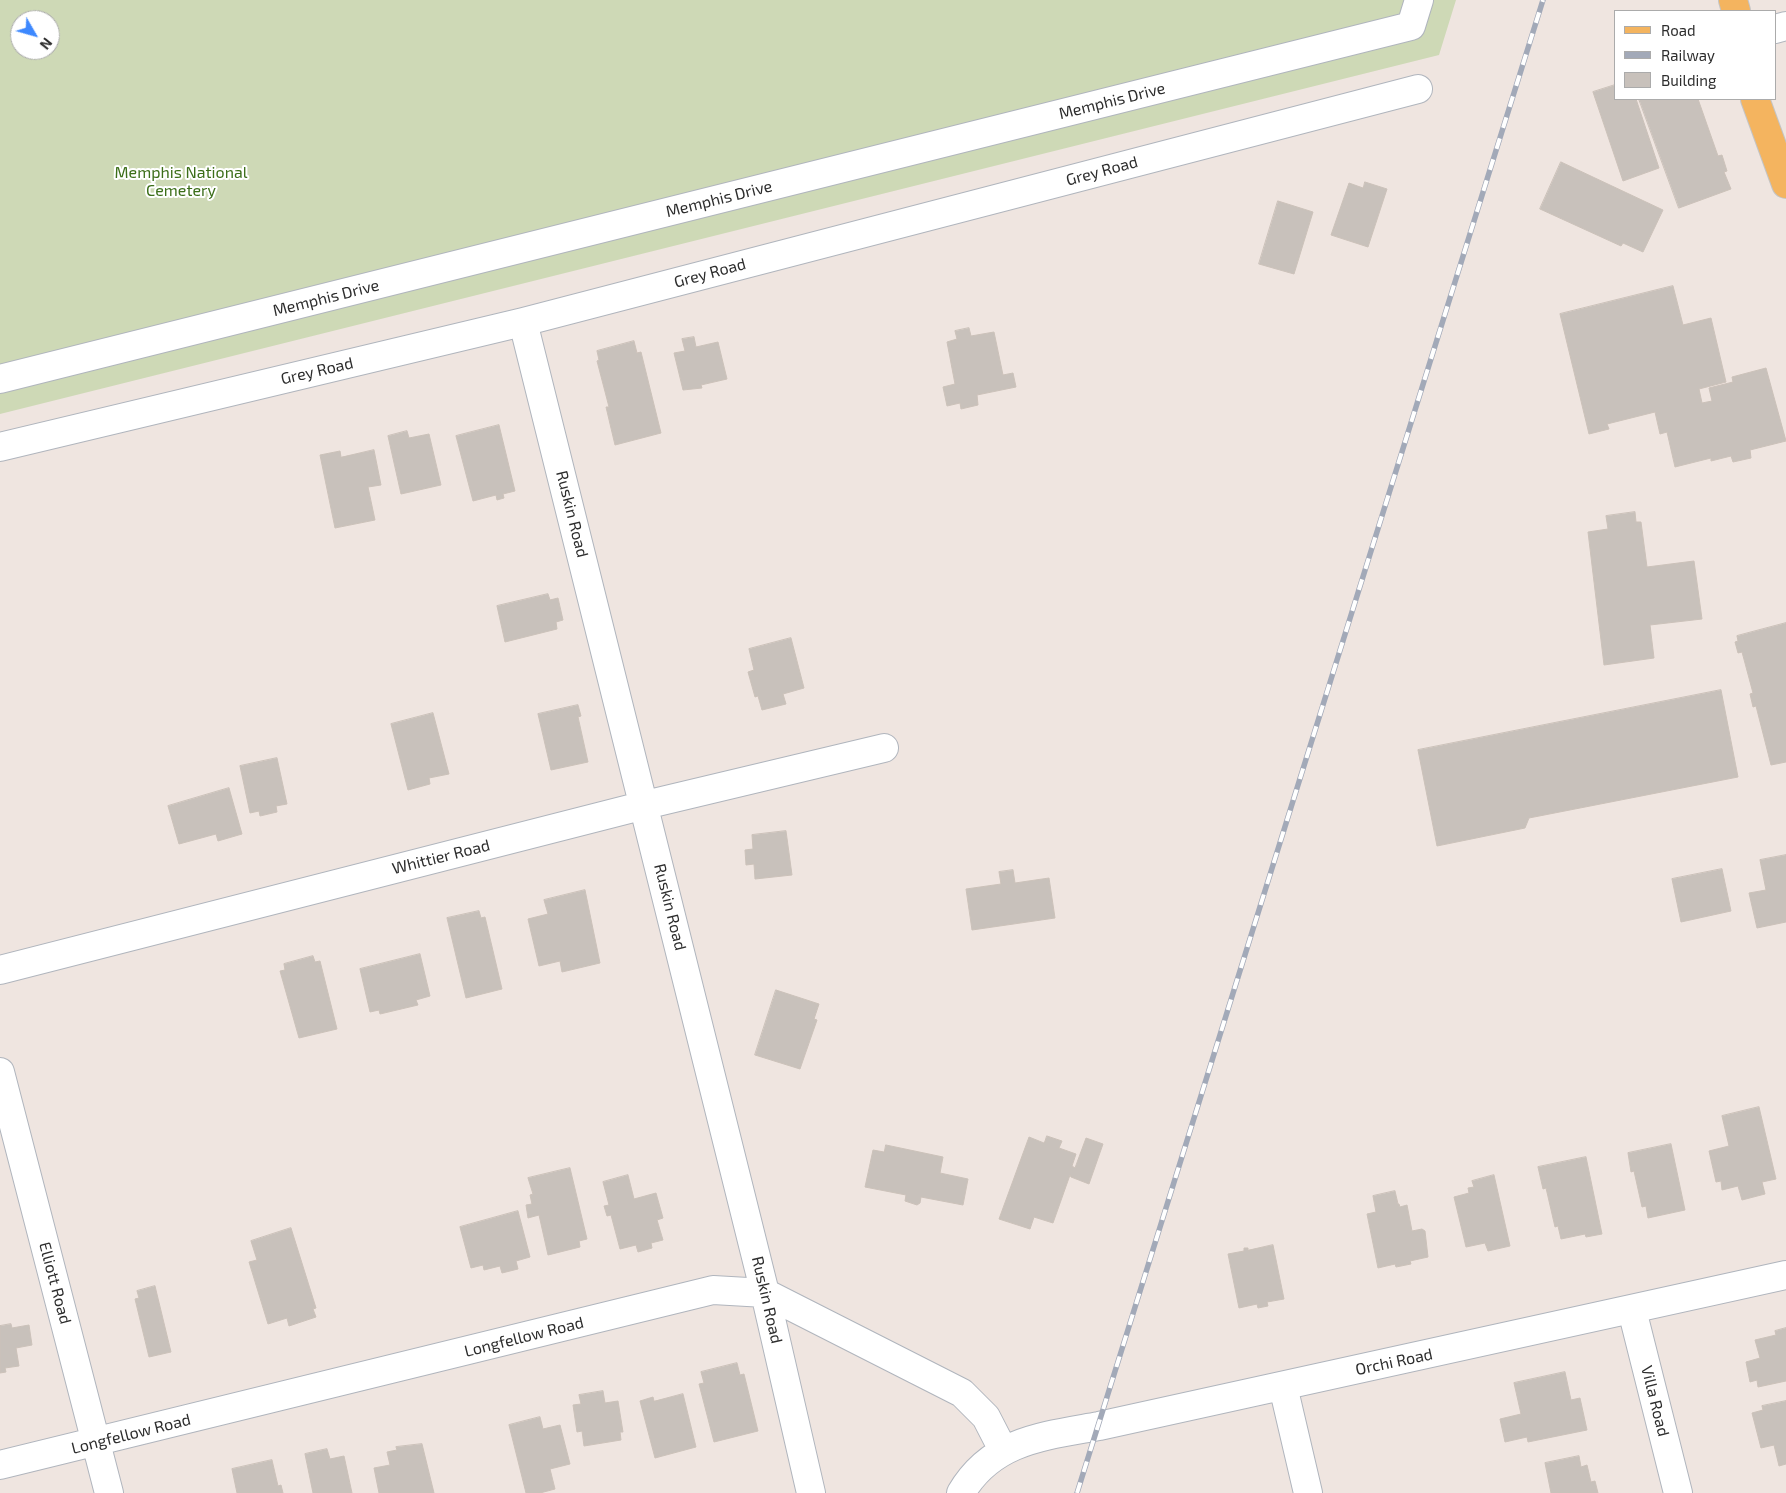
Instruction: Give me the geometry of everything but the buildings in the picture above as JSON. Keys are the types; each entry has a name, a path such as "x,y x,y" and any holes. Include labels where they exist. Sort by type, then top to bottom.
{"main road":[{"path":"1754,100 1786,184"}],"street":[{"name":"Memphis Drive","path":"0,379 1411,26 1419,0"},
{"name":"Grey Road","path":"0,447 523,322 1418,89"},
{"name":"Ruskin Road","path":"523,322 645,805 765,1293 811,1493"},
{"name":"Whittier Road","path":"0,970 645,805 884,748"},
{"name":"Elliott Road","path":"0,1072 109,1493"},
{"name":"Orchi Road","path":"961,1493 972,1474 1003,1450 1033,1438 1283,1386 1786,1276"},
{"name":"Longfellow Road","path":"0,1465 713,1290 765,1293 962,1393 986,1416 1003,1450"},
{"name":"Villa Road","path":"1632,1310 1678,1493"},
{"path":"1283,1386 1308,1493"}],"green space":[{"name":"Memphis National Cemetery","path":"0,0 1456,0 1439,55 0,414"}],"railway":[{"path":"1077,1493 1543,0"}]}
